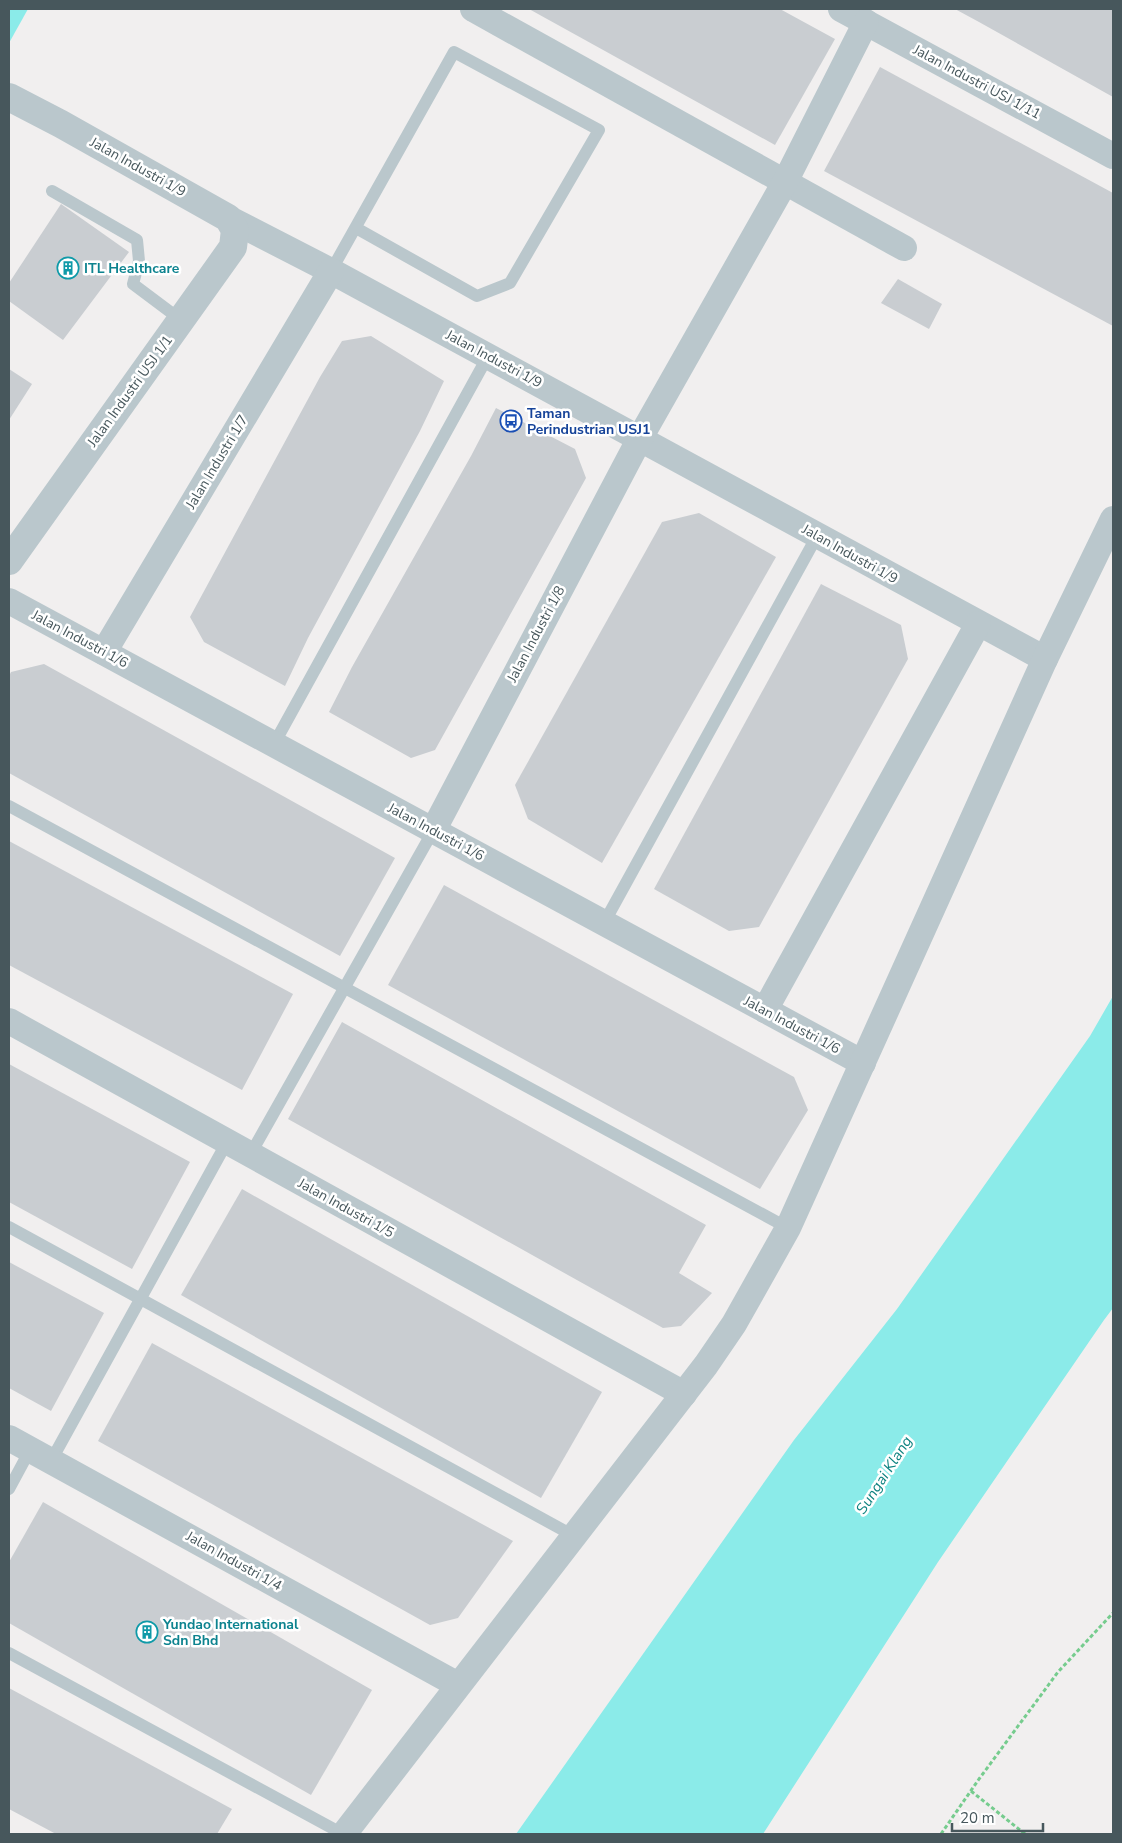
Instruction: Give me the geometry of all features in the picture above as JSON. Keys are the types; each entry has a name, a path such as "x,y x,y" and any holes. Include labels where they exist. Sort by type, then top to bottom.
{"street":[{"path":"473,9 904,248"},
{"name":"Jalan Industri USJ 1/11","path":"841,9 870,16 1113,156"},
{"name":"Jalan Industri 1/8","path":"433,831 640,438 785,182 870,16"},
{"name":"Jalan Industri 1/9","path":"9,97 62,124 228,218 331,271 1045,659"},
{"name":"Jalan Industri USJ 1/1","path":"9,561 233,247 235,230 228,218"},
{"name":"Jalan Industri 1/7","path":"104,652 331,271"},
{"path":"343,1834 684,1394 734,1324 788,1228 1045,659 1113,520"},
{"name":"Jalan Industri 1/6","path":"9,601 864,1063"},
{"path":"765,1010 978,624"},
{"name":"Jalan Industri 1/5","path":"9,1021 684,1394"},
{"name":"Jalan Industri 1/4","path":"30,1449 458,1685"}],"lane":[{"path":"331,271 454,52 599,130 510,283 477,296 356,228"},
{"path":"52,191 137,240 139,261 133,284 181,320"},
{"path":"274,744 488,356"},
{"path":"604,923 818,536"},
{"path":"9,806 788,1228"},
{"path":"250,1155 433,831"},
{"path":"9,1489 30,1449 140,1299 227,1142"},
{"path":"9,1227 574,1536"},
{"path":"9,1653 343,1834"}],"path":[{"path":"941,1834 1058,1672 1113,1613"},
{"path":"971,1791 1025,1834"}],"water":[{"path":"9,9 28,9 9,43"},
{"name":"Sungai Klang","path":"1113,996 1113,1308 938,1562 763,1834 516,1834 794,1440 897,1309 1090,1036"}],"building":[{"path":"529,9 780,9 835,39 775,145"},
{"path":"955,9 1113,9 1113,97 979,22"},
{"path":"880,67 1113,193 1113,326 824,171"},
{"name":"ITL Healthcare","path":"61,204 129,252 63,340 9,301 9,283"},
{"path":"898,279 942,304 929,329 881,303"},
{"path":"371,336 444,381 420,431 308,638 285,686 204,642 190,617 320,377 342,341"},
{"path":"9,369 32,384 9,420"},
{"path":"496,408 575,449 586,478 435,750 411,758 329,712 352,667"},
{"path":"699,513 776,557 602,863 528,819 515,785 662,522"},
{"path":"821,584 901,625 908,659 759,927 729,931 654,889"},
{"path":"44,664 395,858 340,956 9,773 9,676 11,672"},
{"path":"9,841 293,994 242,1090 9,965"},
{"path":"444,885 794,1077 808,1110 760,1189 388,985"},
{"path":"342,1022 706,1225 679,1273 712,1293 681,1326 663,1328 288,1119"},
{"path":"9,1064 190,1162 132,1269 9,1202"},
{"path":"242,1189 602,1392 541,1498 181,1295"},
{"path":"9,1262 104,1313 51,1411 9,1388"},
{"path":"152,1343 513,1541 458,1618 430,1625 98,1441"},
{"path":"43,1502 372,1690 311,1795 9,1623 9,1562"},
{"path":"9,1688 232,1809 217,1834 56,1834 9,1809"}],"place":[{"name":"ITL Healthcare","path":"68,268"},
{"name":"Taman Perindustrian USJ1","path":"511,421"},
{"name":"Yundao International Sdn Bhd","path":"147,1632"}]}
